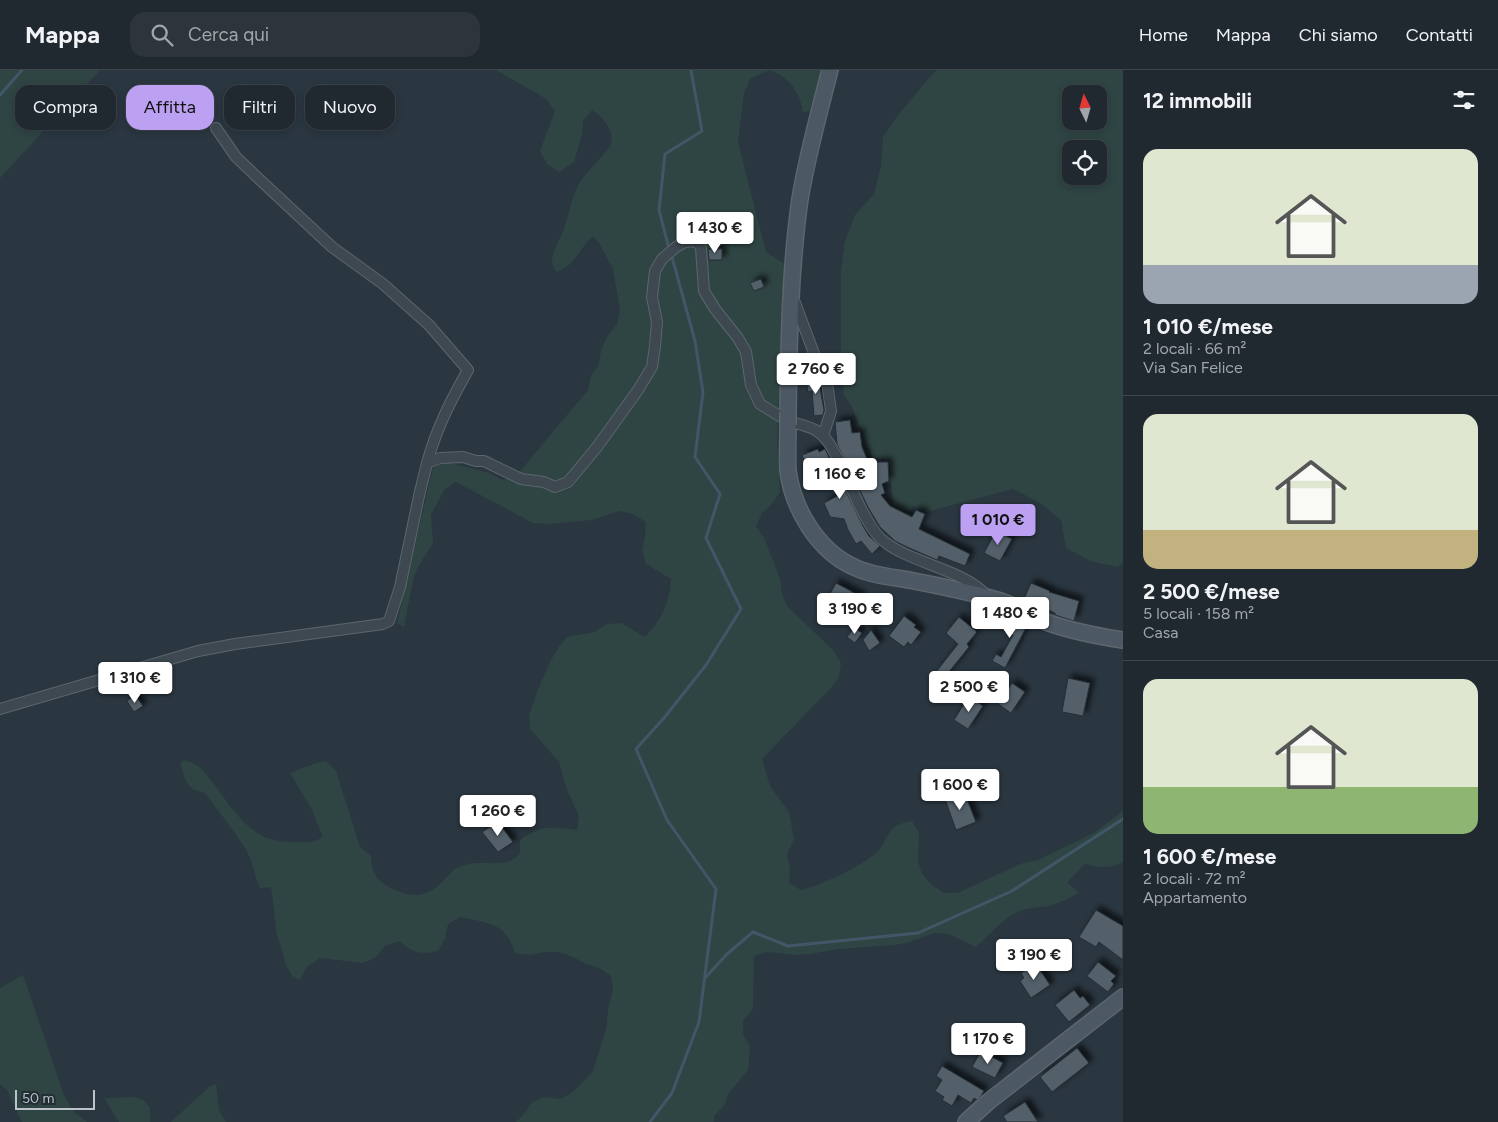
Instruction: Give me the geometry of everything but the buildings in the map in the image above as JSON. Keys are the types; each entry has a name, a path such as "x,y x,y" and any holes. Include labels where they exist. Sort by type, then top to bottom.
{"street":[{"path":"830,70 812,136 800,200 792,296 788,470 792,489 804,518 824,546 839,559 855,568 989,598 1045,621 1088,635 1123,640"},
{"path":"0,709 198,651 235,644 383,624 389,621 400,588 435,434 450,401 468,370 429,325 383,284 332,247 236,157 216,128"},
{"path":"428,463 440,458 463,457 476,461 484,460 521,480 544,482 554,486 568,482 597,447 652,367 656,346 657,322 652,297 654,271 662,258 676,246 683,243 698,243 704,291 746,352 751,385 760,404 816,431 829,442 870,524 880,538 896,549 967,581 981,589 989,598"},
{"path":"792,296 815,356 826,376 830,411 823,436"},
{"path":"966,1122 996,1096 1123,997"}],"green space":[{"path":"0,70 100,70 86,85 15,85 15,130 44,130 0,178"},
{"path":"496,70 770,70 750,79 744,93 738,142 766,252 785,264 777,443 780,492 772,504 762,513 756,526 764,538 780,578 782,593 787,606 833,650 841,663 839,677 831,688 762,759 770,786 789,812 794,839 787,855 790,869 789,883 801,890 847,872 877,852 895,827 912,821 919,833 918,861 922,874 932,885 944,893 957,893 1023,863 1038,860 1094,833 1123,811 1123,862 1114,866 1104,867 1085,864 1067,882 1079,893 1053,905 1026,909 1012,915 975,947 949,934 934,933 907,943 893,945 839,949 796,955 767,952 754,956 753,1009 743,1021 743,1034 750,1046 748,1070 729,1093 724,1106 714,1116 714,1122 516,1122 532,1102 545,1097 560,1099 573,1092 593,1071 606,1030 609,1004 613,990 611,976 599,968 559,952 544,952 530,955 515,953 506,935 501,930 487,923 460,917 448,924 445,939 438,951 417,952 399,941 385,946 376,957 363,963 320,958 307,967 300,980 292,976 285,963 277,936 271,887 260,888 245,848 205,793 194,789 187,783 180,763 184,760 201,768 238,816 256,832 267,838 279,841 312,842 323,837 312,810 290,773 326,761 336,771 360,847 371,856 372,866 377,878 397,891 412,895 431,891 458,867 475,863 511,861 520,854 520,840 536,831 547,828 577,830 579,816 567,790 559,762 530,729 529,715 551,660 567,637 595,632 607,624 621,623 645,637 660,618 669,596 671,579 646,564 642,550 646,522 633,514 619,511 592,520 548,524 533,523 456,482 444,490 431,515 433,543 418,567 413,580 404,627 397,623 433,468 445,462 490,473 502,480 516,476 588,390 591,376 599,364 601,350 607,337 617,324 620,310 613,269 599,243 593,236 568,266 556,272 552,264 552,258 564,229 578,185 611,144 609,129 604,120 592,110 583,121 582,135 574,162 559,172 547,164 540,151 555,111 546,99"},
{"path":"770,70 821,70 810,111 803,112 796,91 788,81"},
{"path":"936,70 1123,70 1123,563 1118,567 1090,561 1066,548 1061,520 1040,503 1013,489 926,512 913,506 910,512 893,504 889,460 872,457 852,407 844,395 841,370 841,271 845,241 855,215 874,194 881,167 883,137 899,114"},
{"path":"23,975 64,1095 73,1111 87,1122 22,1122 7,1090 0,1085 0,988"},
{"path":"216,1084 219,1110 226,1122 171,1122 209,1087"},
{"path":"134,1097 143,1100 150,1107 150,1122 119,1122 104,1098"}],"waterway":[{"path":"0,95 22,70"},
{"path":"668,245 659,210 665,154 702,131 691,70"},
{"path":"650,1122 672,1093 699,1022 716,889 667,820 636,749 664,718 706,665 741,609 706,538 720,494 695,457 703,392 695,341 672,257"},
{"path":"706,977 727,954 753,932 788,946 918,933 1012,891 1123,819"}]}
